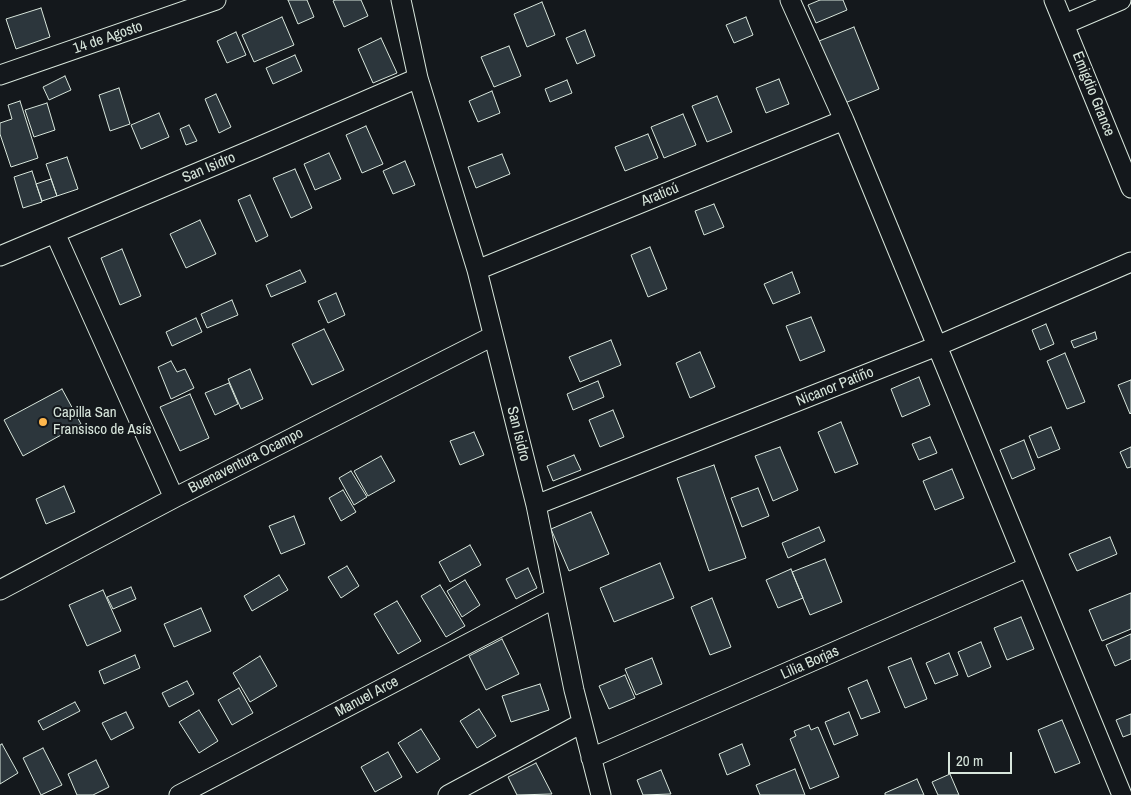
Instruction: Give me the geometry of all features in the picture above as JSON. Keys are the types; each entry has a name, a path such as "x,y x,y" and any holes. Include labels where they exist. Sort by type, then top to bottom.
{"street":[{"name":"14 de Agosto","path":"0,75 216,0"},
{"name":"San Isidro","path":"401,0 418,78 477,270 536,505 582,723 601,795"},
{"path":"790,0 844,120 1119,790"},
{"name":"Emigdio Grance","path":"1054,0 1131,188"},
{"path":"1065,24 1121,0"},
{"name":"San Isidro","path":"0,256 418,78"},
{"name":"Araticú","path":"477,270 844,120"},
{"path":"55,233 174,498"},
{"name":"Nicanor Patiño","path":"536,505 937,346 1131,262"},
{"name":"Buenaventura Ocampo","path":"0,590 174,498 493,336"},
{"name":"Lilia Borjas","path":"591,758 1028,567"},
{"name":"Manuel Arce","path":"179,795 555,598"},
{"path":"448,795 582,723"}],"building":[{"path":"288,0 307,0 314,17 298,24"},
{"path":"361,0 368,16 344,27 333,1"},
{"path":"820,0 843,0 847,10 816,23 808,5"},
{"path":"542,2 555,35 527,47 514,14"},
{"path":"41,8 50,37 16,49 6,19"},
{"path":"282,17 294,45 254,62 242,35"},
{"path":"746,17 753,35 734,43 726,25"},
{"path":"854,27 879,89 845,103 819,41"},
{"path":"585,30 595,56 577,64 566,38"},
{"path":"236,32 246,55 227,63 217,41"},
{"path":"381,38 397,73 373,83 358,49"},
{"path":"509,46 521,76 494,87 481,57"},
{"path":"295,55 302,71 273,84 266,68"},
{"path":"65,76 71,90 49,100 43,87"},
{"path":"779,79 789,104 766,113 756,88"},
{"path":"567,80 572,93 550,102 545,89"},
{"path":"119,88 130,124 110,131 99,95"},
{"path":"492,91 500,113 478,122 469,101"},
{"path":"216,94 231,127 219,133 205,99"},
{"path":"717,96 732,132 707,142 692,106"},
{"path":"20,101 38,158 11,167 0,134 0,123 12,119 8,105"},
{"path":"47,103 55,130 34,137 25,110"},
{"path":"159,113 169,137 141,149 131,125"},
{"path":"683,114 696,145 664,158 651,127"},
{"path":"189,125 197,141 186,145 180,129"},
{"path":"366,126 383,164 362,173 346,135"},
{"path":"648,134 658,158 625,171 615,147"},
{"path":"329,153 341,179 315,190 304,164"},
{"path":"502,154 510,174 476,188 468,167"},
{"path":"67,157 78,189 57,196 46,164"},
{"path":"405,161 415,185 393,194 383,171"},
{"path":"295,169 312,208 291,218 273,178"},
{"path":"32,171 42,202 23,208 14,177"},
{"path":"51,179 57,196 42,201 36,184"},
{"path":"250,195 268,236 256,242 238,200"},
{"path":"714,204 724,227 704,235 695,211"},
{"path":"200,220 216,254 186,268 170,234"},
{"path":"650,247 667,289 648,297 631,255"},
{"path":"122,249 141,296 120,305 101,258"},
{"path":"300,270 306,282 271,297 266,285"},
{"path":"792,272 800,293 773,304 764,284"},
{"path":"336,293 345,315 328,323 318,301"},
{"path":"232,300 238,315 207,328 201,314"},
{"path":"811,317 825,351 800,361 786,326"},
{"path":"196,318 202,332 172,346 166,332"},
{"path":"1046,324 1054,344 1040,350 1032,330"},
{"path":"324,329 344,370 312,385 292,344"},
{"path":"1095,332 1097,339 1074,348 1071,341"},
{"path":"611,340 621,365 580,382 569,357"},
{"path":"700,352 715,387 690,398 676,363"},
{"path":"1065,353 1085,402 1067,409 1047,361"},
{"path":"171,361 177,372 185,369 194,388 171,399 158,367"},
{"path":"250,369 263,399 241,409 228,379"},
{"path":"919,377 930,405 902,417 891,389"},
{"path":"1131,380 1131,413 1130,414 1118,385"},
{"path":"598,381 604,397 573,410 567,394"},
{"path":"229,383 238,404 215,415 205,393"},
{"name":"Capilla San Fransisco de Asís","path":"62,389 81,424 23,456 4,420"},
{"path":"190,394 209,438 180,451 160,407"},
{"path":"613,410 624,437 600,447 589,420"},
{"path":"841,422 858,464 835,473 818,432"},
{"path":"1051,427 1060,449 1038,458 1029,436"},
{"path":"474,432 484,455 460,465 450,441"},
{"path":"930,437 937,453 919,460 912,444"},
{"path":"1024,440 1035,469 1012,479 1000,450"},
{"path":"780,447 798,490 773,501 755,456"},
{"path":"1131,447 1131,467 1127,468 1120,452"},
{"path":"574,455 581,470 553,481 547,466"},
{"path":"381,456 395,481 368,496 354,471"},
{"path":"714,465 746,558 709,571 677,478"},
{"path":"952,469 964,498 935,510 923,481"},
{"path":"351,471 367,497 354,505 339,478"},
{"path":"64,486 75,512 46,524 36,499"},
{"path":"758,488 769,516 742,527 731,498"},
{"path":"343,490 356,512 341,521 329,498"},
{"path":"591,512 609,554 569,571 551,529"},
{"path":"294,516 305,544 281,554 269,526"},
{"path":"819,527 825,541 788,558 782,543"},
{"path":"1110,537 1117,554 1077,571 1069,554"},
{"path":"470,545 481,565 450,582 439,562"},
{"path":"825,559 842,602 810,615 792,572"},
{"path":"660,563 674,598 614,622 600,588"},
{"path":"347,566 359,586 341,598 328,577"},
{"path":"528,568 537,588 516,599 506,579"},
{"path":"791,569 803,598 778,608 766,580"},
{"path":"279,575 288,590 252,611 244,596"},
{"path":"465,580 480,605 462,617 447,591"},
{"path":"440,585 465,626 446,637 421,596"},
{"path":"131,587 136,599 113,609 107,597"},
{"path":"103,590 121,631 87,646 69,605"},
{"path":"1131,593 1131,629 1102,641 1089,610"},
{"path":"712,598 731,647 710,655 691,607"},
{"path":"397,601 421,641 398,654 374,614"},
{"path":"201,608 211,631 174,647 164,624"},
{"path":"1021,617 1034,649 1007,660 994,628"},
{"path":"1131,634 1131,659 1115,666 1106,645"},
{"path":"502,639 519,674 486,690 469,656"},
{"path":"981,642 991,667 968,677 958,652"},
{"path":"949,653 958,675 935,684 926,663"},
{"path":"135,655 140,668 104,684 99,671"},
{"path":"260,656 277,686 250,702 233,673"},
{"path":"652,658 662,684 636,695 625,669"},
{"path":"911,658 927,699 905,708 888,667"},
{"path":"625,675 635,698 609,709 599,686"},
{"path":"867,680 880,712 861,719 848,688"},
{"path":"187,681 194,694 169,707 162,693"},
{"path":"540,684 549,710 511,722 502,696"},
{"path":"239,688 253,713 232,725 218,700"},
{"path":"75,702 80,711 43,730 38,721"},
{"path":"479,709 496,736 477,748 460,721"},
{"path":"199,710 218,741 199,753 179,722"},
{"path":"126,712 134,728 111,740 102,723"},
{"path":"849,712 858,735 834,745 825,722"},
{"path":"1131,714 1131,734 1123,737 1116,720"},
{"path":"1062,720 1080,763 1055,773 1038,730"},
{"path":"809,725 811,730 818,727 839,777 810,789 790,739 796,736 794,731"},
{"path":"421,729 440,759 417,773 398,743"},
{"path":"2,744 18,773 0,784 0,745"},
{"path":"742,744 750,765 727,775 719,754"},
{"path":"43,748 62,785 41,795 23,758"},
{"path":"388,752 402,777 375,792 361,767"},
{"path":"96,760 109,787 93,795 77,795 68,774"},
{"path":"536,763 552,794 517,795 508,777"},
{"path":"795,769 805,795 760,795 756,785"},
{"path":"661,770 671,794 643,795 637,780"},
{"path":"950,774 959,795 938,795 932,782"},
{"path":"917,779 924,795 885,795 885,793"}],"place":[{"name":"Capilla San Fransisco de Asís","path":"43,422"}]}
